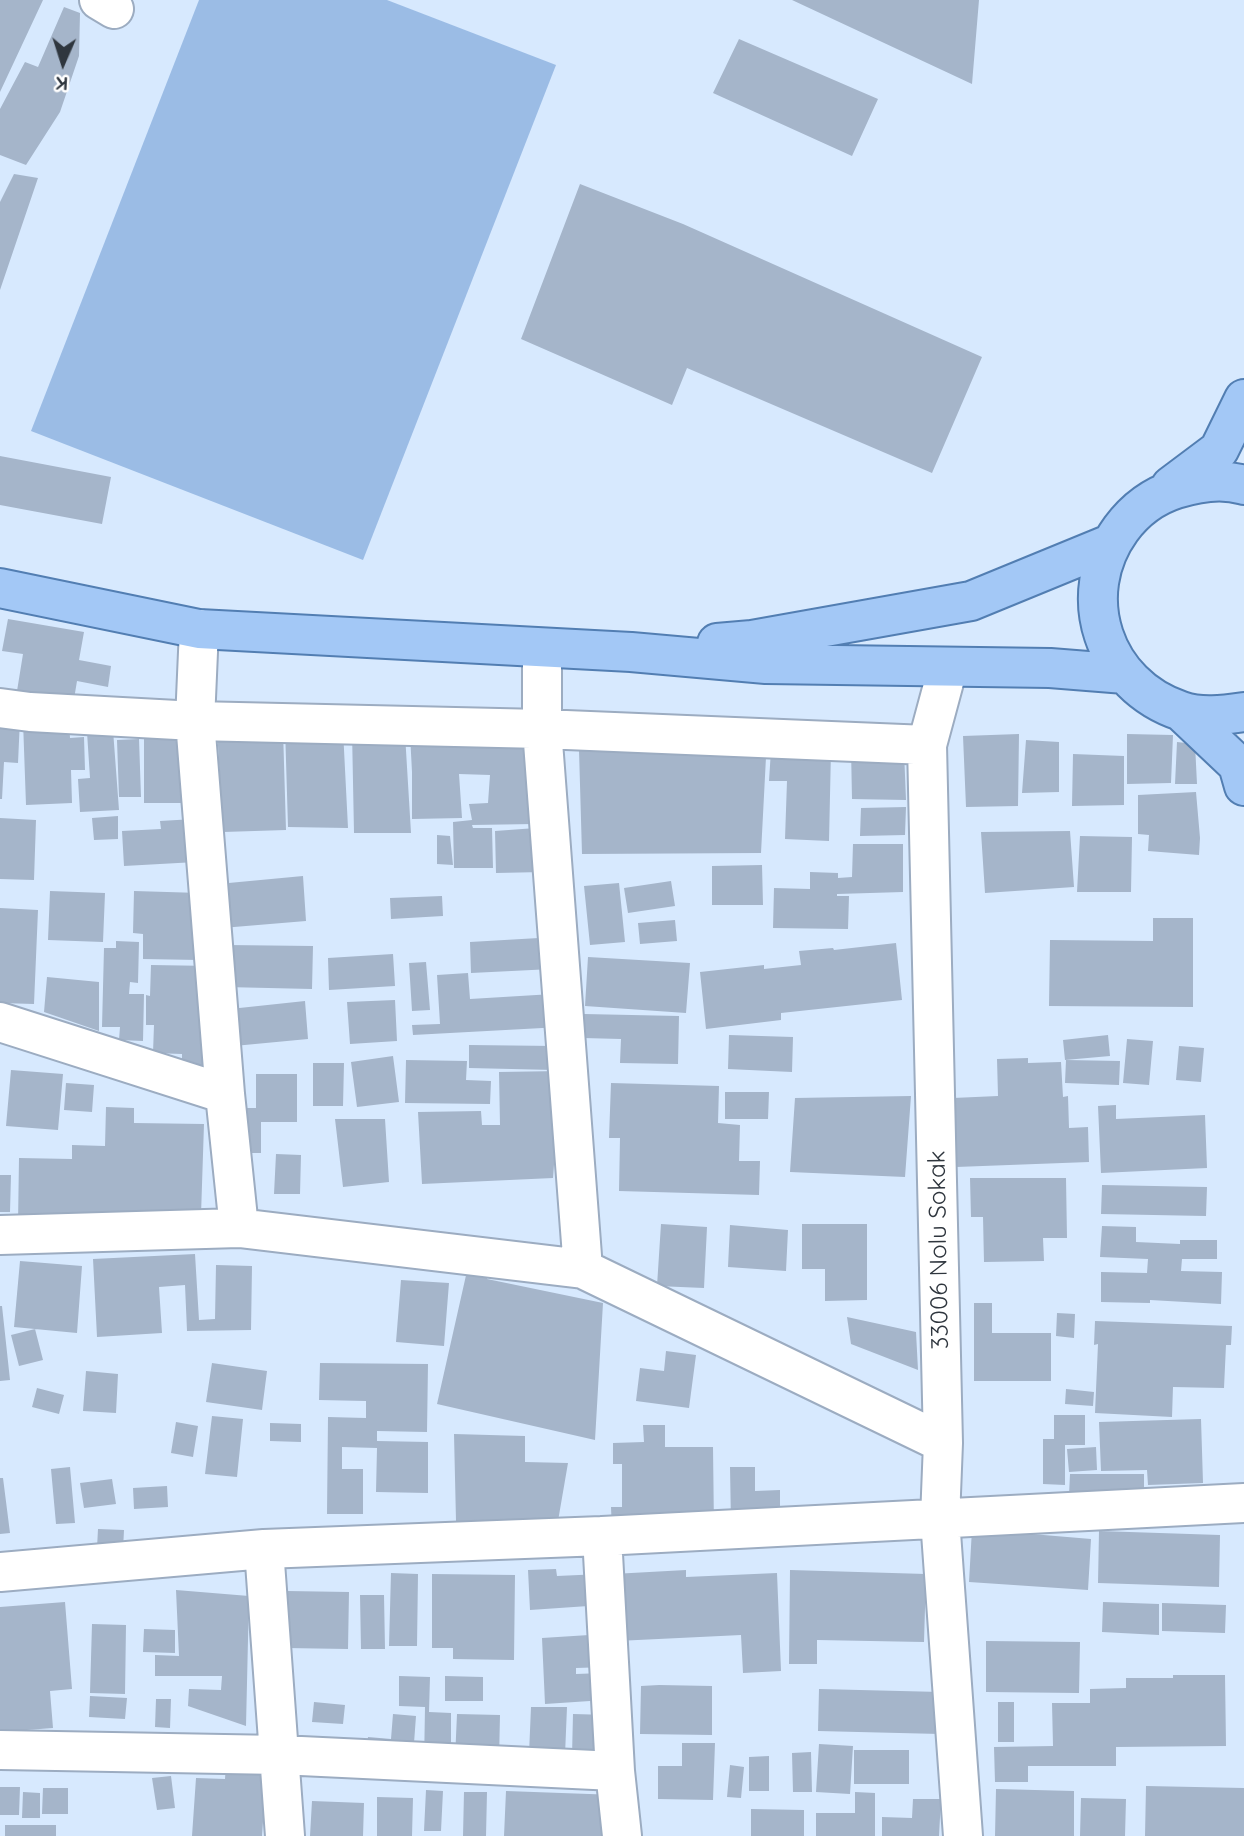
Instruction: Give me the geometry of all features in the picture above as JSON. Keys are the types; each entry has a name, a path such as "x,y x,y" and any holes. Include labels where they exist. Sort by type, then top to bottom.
{"main road":[{"path":"1244,399 1219,450 1132,515 1110,544 1099,576 1097,611 1106,645 1125,674 1150,697 1182,712 1238,765 1244,786"},
{"path":"1161,493 1196,482 1233,482 1244,485"},
{"path":"631,652 752,640 971,601 1110,544"},
{"path":"0,588 199,629 631,652 766,664 1050,668 1125,674"},
{"path":"1182,712 1216,716 1244,712"}],"street":[{"path":"199,629 195,721 225,1094 239,1228"},
{"path":"542,648 542,729 583,1269"},
{"name":"33006 Nolu Sokak","path":"948,667 926,745 943,1443 940,1519 963,1836"},
{"path":"0,708 195,721 542,729 926,745"},
{"path":"0,1022 225,1094"},
{"path":"0,1235 239,1228 583,1269 943,1443"},
{"path":"0,1572 264,1549 602,1536 1244,1503"},
{"path":"602,1536 615,1771 622,1836"},
{"path":"264,1549 285,1836"},
{"path":"0,1750 280,1755 615,1771"}],"shaded area":[{"path":"199,0 387,0 556,65 363,560 31,431"}],"building":[{"path":"0,0 43,0 0,92"},
{"path":"792,0 979,0 972,84"},
{"path":"64,7 80,13 79,56 60,112 26,165 0,155 0,109 25,62 38,67"},
{"path":"739,39 878,99 852,156 713,93"},
{"path":"14,174 38,178 0,290 0,202"},
{"path":"580,184 683,224 982,357 932,473 687,368 672,405 521,339"},
{"path":"0,456 111,477 102,524 0,505"},
{"path":"8,619 84,632 79,660 111,666 108,687 77,681 72,711 17,691 23,654 2,651"},
{"path":"0,718 20,719 18,763 4,762 2,799 0,799"},
{"path":"69,720 70,738 84,737 85,770 71,770 72,803 26,805 23,721"},
{"path":"144,727 184,727 184,803 144,803"},
{"path":"285,727 343,730 348,828 288,827"},
{"path":"217,728 283,730 286,830 223,832"},
{"path":"113,730 119,810 80,812 78,779 90,778 87,732"},
{"path":"352,731 405,734 411,833 354,833"},
{"path":"410,734 529,734 534,824 472,825 473,828 492,828 493,868 454,868 453,822 472,820 469,804 488,803 490,775 459,774 462,818 412,819"},
{"path":"1019,734 1018,806 966,807 963,736"},
{"path":"1127,734 1173,735 1171,783 1127,784"},
{"path":"139,739 141,797 119,797 117,740"},
{"path":"1026,740 1059,742 1059,792 1022,793"},
{"path":"1177,742 1195,744 1197,784 1175,784"},
{"path":"851,749 904,751 906,800 852,799"},
{"path":"579,750 766,757 761,853 582,854"},
{"path":"771,750 831,750 829,841 785,839 787,781 769,781"},
{"path":"1073,754 1124,756 1124,805 1072,806"},
{"path":"1196,792 1199,855 1148,851 1149,835 1138,834 1138,795"},
{"path":"906,807 905,835 860,836 861,808"},
{"path":"118,816 118,839 94,840 92,818"},
{"path":"0,818 36,820 34,880 0,879"},
{"path":"194,819 196,862 124,866 122,831 161,829 160,821"},
{"path":"536,828 543,872 496,873 495,831"},
{"path":"1070,831 1074,887 985,893 981,832"},
{"path":"437,835 450,836 453,865 437,864"},
{"path":"1080,836 1132,837 1131,892 1077,892"},
{"path":"853,844 903,844 903,892 837,894 849,896 848,929 773,928 774,888 810,889 810,872 838,873 838,878 852,877"},
{"path":"762,865 763,905 712,905 712,866"},
{"path":"303,876 306,921 222,928 218,884"},
{"path":"671,881 675,906 628,913 624,888"},
{"path":"619,883 625,942 590,945 584,886"},
{"path":"50,891 105,893 103,942 48,940"},
{"path":"134,891 200,893 199,960 143,959 143,934 133,933"},
{"path":"442,896 443,916 391,919 390,898"},
{"path":"0,908 38,910 34,1004 0,1003"},
{"path":"1153,918 1193,918 1193,1007 1049,1006 1050,940 1153,941"},
{"path":"675,920 677,941 640,944 638,923"},
{"path":"556,937 561,1027 413,1035 412,1025 440,1024 437,975 468,973 470,999 553,994 552,969 471,973 470,942"},
{"path":"116,941 139,942 138,983 130,982 129,994 144,994 143,1041 119,1040 120,1027 102,1027 104,948 116,948"},
{"path":"896,943 902,1000 781,1013 781,1020 706,1029 700,972 764,965 764,969 801,965 799,951"},
{"path":"227,945 313,946 312,989 225,987"},
{"path":"393,954 395,986 329,990 328,958"},
{"path":"588,957 690,963 686,1013 585,1006"},
{"path":"426,962 430,1010 412,1011 409,963"},
{"path":"151,965 212,966 210,1065 182,1065 182,1054 153,1053 154,1025 146,1025 146,995 150,996"},
{"path":"47,977 99,982 99,1031 44,1012"},
{"path":"395,1000 397,1041 350,1044 347,1002"},
{"path":"305,1001 308,1039 234,1046 230,1009"},
{"path":"584,1014 679,1016 678,1064 620,1063 621,1039 583,1038"},
{"path":"729,1035 793,1037 792,1072 728,1069"},
{"path":"1108,1035 1110,1056 1065,1060 1063,1040"},
{"path":"1127,1039 1153,1041 1149,1085 1123,1083"},
{"path":"469,1045 555,1046 554,1070 469,1068"},
{"path":"1179,1046 1204,1048 1201,1082 1176,1080"},
{"path":"393,1056 399,1102 357,1107 351,1062"},
{"path":"1028,1058 1028,1063 1061,1062 1063,1097 1068,1096 1069,1128 1088,1127 1089,1162 956,1167 953,1098 998,1096 997,1059"},
{"path":"406,1060 467,1061 466,1080 491,1081 490,1104 405,1103"},
{"path":"1066,1060 1120,1061 1119,1085 1065,1083"},
{"path":"313,1063 344,1063 343,1106 313,1106"},
{"path":"11,1070 63,1074 58,1130 6,1126"},
{"path":"561,1071 553,1178 422,1184 418,1112 481,1111 482,1125 500,1125 499,1072"},
{"path":"256,1074 297,1074 297,1122 261,1122 261,1153 234,1153 234,1108 256,1108"},
{"path":"66,1083 94,1085 92,1112 64,1110"},
{"path":"611,1083 719,1086 718,1123 740,1125 739,1161 760,1161 759,1195 619,1191 620,1138 609,1138"},
{"path":"725,1092 769,1092 768,1119 725,1119"},
{"path":"911,1096 905,1177 790,1172 795,1098"},
{"path":"1116,1105 1116,1119 1205,1115 1207,1168 1101,1173 1098,1106"},
{"path":"106,1107 134,1108 134,1123 204,1124 201,1215 18,1224 19,1158 72,1159 72,1145 105,1146"},
{"path":"335,1119 385,1119 389,1182 343,1187"},
{"path":"276,1154 301,1155 300,1194 274,1194"},
{"path":"0,1175 11,1175 10,1212 0,1212"},
{"path":"970,1178 1066,1178 1067,1238 1043,1238 1044,1261 984,1262 983,1217 971,1217"},
{"path":"1102,1185 1207,1187 1206,1216 1101,1214"},
{"path":"661,1224 707,1227 704,1288 657,1286"},
{"path":"802,1224 867,1224 867,1300 825,1301 825,1269 802,1269"},
{"path":"730,1225 788,1230 786,1271 728,1267"},
{"path":"1102,1226 1136,1227 1136,1242 1180,1244 1180,1240 1217,1240 1217,1259 1182,1259 1181,1271 1222,1272 1221,1304 1150,1300 1150,1303 1101,1302 1101,1272 1147,1273 1148,1259 1100,1257"},
{"path":"195,1254 199,1320 215,1319 216,1265 252,1266 251,1330 187,1331 185,1285 159,1287 162,1333 97,1337 93,1259"},
{"path":"20,1261 82,1266 77,1333 14,1327"},
{"path":"469,1262 491,1267 487,1279 603,1303 595,1440 437,1404"},
{"path":"401,1280 449,1283 444,1346 396,1342"},
{"path":"974,1303 992,1303 992,1333 1051,1333 1051,1381 974,1381"},
{"path":"0,1306 10,1380 0,1381"},
{"path":"1057,1313 1075,1314 1074,1338 1056,1336"},
{"path":"847,1317 916,1332 918,1370 851,1344"},
{"path":"1095,1321 1232,1326 1231,1345 1226,1345 1224,1388 1173,1387 1172,1417 1095,1413 1098,1344 1094,1345"},
{"path":"35,1329 43,1360 19,1366 11,1335"},
{"path":"666,1351 696,1355 689,1408 636,1401 640,1368 664,1371"},
{"path":"212,1363 267,1371 262,1410 206,1402"},
{"path":"320,1363 428,1364 427,1432 377,1431 377,1441 428,1442 428,1493 376,1492 377,1448 342,1447 342,1469 363,1469 363,1514 327,1514 328,1417 366,1418 366,1401 319,1400"},
{"path":"86,1371 118,1374 116,1413 83,1411"},
{"path":"37,1388 64,1395 59,1414 32,1407"},
{"path":"1066,1389 1094,1392 1093,1406 1065,1404"},
{"path":"1054,1415 1085,1415 1085,1445 1065,1445 1065,1485 1043,1484 1043,1439 1054,1439"},
{"path":"212,1416 243,1419 237,1477 205,1474"},
{"path":"1201,1419 1203,1483 1148,1485 1147,1470 1101,1471 1099,1422"},
{"path":"176,1422 198,1426 193,1457 171,1453"},
{"path":"270,1423 301,1424 301,1442 270,1441"},
{"path":"643,1425 665,1425 665,1447 713,1447 714,1529 612,1531 611,1507 622,1507 622,1464 613,1464 613,1443 644,1442"},
{"path":"454,1434 525,1436 525,1462 568,1463 558,1521 456,1521"},
{"path":"1096,1447 1097,1470 1069,1472 1067,1449"},
{"path":"70,1467 75,1523 56,1524 51,1469"},
{"path":"730,1467 755,1467 755,1491 780,1490 780,1523 731,1523"},
{"path":"1070,1474 1144,1474 1144,1496 1069,1495"},
{"path":"0,1478 3,1478 10,1533 0,1534"},
{"path":"112,1479 116,1504 84,1508 80,1483"},
{"path":"167,1486 168,1507 134,1509 133,1488"},
{"path":"98,1529 124,1530 123,1550 97,1548"},
{"path":"972,1529 1091,1539 1088,1590 969,1582"},
{"path":"1099,1531 1220,1535 1219,1587 1098,1583"},
{"path":"556,1569 557,1576 601,1574 603,1605 530,1610 528,1570"},
{"path":"686,1570 686,1577 777,1573 781,1671 743,1673 741,1635 617,1641 613,1574"},
{"path":"790,1570 926,1574 924,1642 817,1640 817,1664 789,1664"},
{"path":"391,1573 418,1574 417,1646 389,1646"},
{"path":"432,1574 515,1575 514,1660 453,1659 453,1648 432,1648"},
{"path":"176,1590 249,1596 246,1726 188,1706 189,1689 221,1690 222,1676 155,1676 155,1655 179,1656"},
{"path":"287,1591 349,1592 348,1649 286,1648"},
{"path":"360,1595 384,1595 385,1649 361,1649"},
{"path":"65,1602 72,1689 50,1691 53,1728 0,1732 0,1607"},
{"path":"1103,1602 1159,1604 1159,1635 1102,1632"},
{"path":"1162,1603 1226,1605 1225,1633 1162,1631"},
{"path":"92,1624 126,1625 125,1694 90,1693"},
{"path":"144,1629 175,1630 175,1653 143,1652"},
{"path":"605,1634 607,1667 576,1668 576,1674 603,1673 605,1700 545,1704 542,1638"},
{"path":"986,1641 1080,1642 1079,1693 986,1692"},
{"path":"1173,1675 1225,1675 1226,1746 1116,1747 1116,1766 1028,1766 1028,1782 995,1782 994,1747 1053,1746 1052,1703 1090,1703 1090,1689 1126,1688 1126,1678 1173,1678"},
{"path":"399,1676 430,1677 429,1712 451,1713 451,1765 424,1765 425,1707 399,1706"},
{"path":"445,1676 483,1677 483,1701 445,1701"},
{"path":"641,1686 712,1686 712,1735 640,1734"},
{"path":"819,1689 941,1692 940,1734 818,1731"},
{"path":"90,1696 127,1698 125,1719 89,1717"},
{"path":"156,1699 171,1699 170,1728 155,1727"},
{"path":"314,1702 345,1705 343,1724 312,1722"},
{"path":"998,1702 1014,1702 1014,1742 998,1742"},
{"path":"531,1707 567,1707 565,1755 529,1754"},
{"path":"393,1714 416,1716 412,1770 365,1766 368,1737 391,1739"},
{"path":"457,1714 500,1715 499,1760 455,1759"},
{"path":"573,1714 609,1715 608,1756 572,1756"},
{"path":"682,1743 715,1743 713,1800 658,1799 658,1766 682,1766"},
{"path":"819,1744 853,1746 850,1794 816,1792"},
{"path":"854,1750 909,1750 909,1784 854,1784"},
{"path":"811,1752 812,1792 793,1792 792,1753"},
{"path":"769,1756 769,1791 749,1791 749,1757"},
{"path":"226,1763 267,1765 262,1836 192,1836 196,1778 225,1779"},
{"path":"730,1765 744,1767 741,1798 727,1797"},
{"path":"171,1776 175,1808 157,1810 152,1778"},
{"path":"1146,1786 1244,1788 1244,1836 1145,1836"},
{"path":"0,1787 20,1787 19,1815 0,1815"},
{"path":"43,1788 68,1788 68,1814 42,1814"},
{"path":"996,1789 1074,1791 1074,1836 995,1836"},
{"path":"426,1790 443,1791 441,1831 424,1831"},
{"path":"506,1791 617,1795 616,1836 504,1836"},
{"path":"23,1792 40,1793 40,1818 22,1818"},
{"path":"464,1792 487,1792 486,1836 463,1836"},
{"path":"855,1792 875,1793 875,1836 816,1836 816,1813 855,1813"},
{"path":"377,1797 413,1798 412,1836 377,1836"},
{"path":"1081,1798 1126,1799 1125,1836 1080,1836"},
{"path":"913,1799 941,1799 939,1836 882,1836 882,1817 912,1818"},
{"path":"312,1801 364,1803 363,1836 310,1836"},
{"path":"751,1809 804,1810 804,1836 751,1836"},
{"path":"5,1825 56,1825 56,1836 5,1836"}]}
